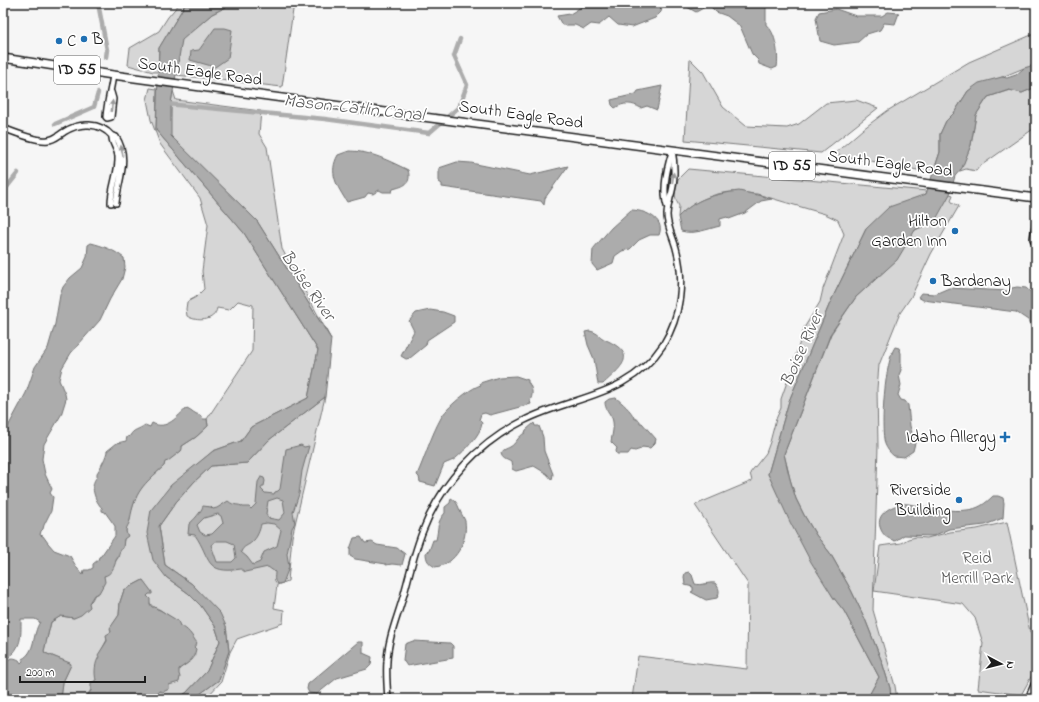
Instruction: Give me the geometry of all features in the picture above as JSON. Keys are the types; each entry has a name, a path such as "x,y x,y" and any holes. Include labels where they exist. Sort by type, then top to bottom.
{"highway":[{"name":"South Eagle Road","path":"3,58 152,81 1036,198"}],"street":[{"path":"103,128 107,118 108,98 111,92 114,75"},
{"path":"3,128 20,135 48,141 74,126 85,124 103,128 112,136 116,137 120,143 124,155 120,167 113,203"},
{"path":"388,699 386,674 388,651 417,546 432,509 453,477 486,444 516,424 550,409 609,390 626,381 645,366 664,344 676,316 681,284 680,266 667,220 667,206 671,198 675,164 672,150"},
{"path":"1036,219 1033,239 1036,245"},
{"path":"1028,699 1036,680"}],"green space":[{"path":"180,3 186,3 159,48 158,72 128,65 130,48 159,31"},
{"path":"234,3 294,3 282,87 176,75 181,40 212,14"},
{"path":"1036,33 1036,66 1024,68 968,91 954,113 946,121 940,134 940,152 933,173 834,154 887,111 969,62"},
{"path":"690,59 703,72 723,107 746,126 787,128 799,124 826,103 856,100 878,108 821,153 685,140"},
{"path":"1036,87 1036,127 979,167 976,171 966,169 960,171 971,145 976,115 988,97 1010,90 1022,93"},
{"path":"150,88 157,89 156,130 244,233 318,350 308,398 251,427 241,441 213,451 193,468 151,510 166,577 188,593 201,606 215,626 220,641 207,671 186,693 176,699 150,699 168,686 178,674 179,669 192,660 195,656 191,642 183,630 167,615 150,604 147,596 149,594 143,580 124,590 120,602 119,615 111,628 111,632 101,651 97,680 87,696 87,699 61,699 63,682 71,664 45,653 44,651 51,622 61,616 74,618 92,600 104,576 118,558 126,534 126,526 130,520 130,515 137,494 146,482 164,466 164,462 181,451 182,446 196,437 208,426 207,419 252,351 253,305 238,301 229,310 217,308 216,313 213,316 205,320 187,316 187,302 196,297 204,289 202,271 208,225 200,198 160,144 151,120 147,100"},
{"path":"173,91 176,100 261,111 259,134 267,147 282,249 331,339 257,221 170,136"},
{"path":"688,169 927,191 926,194 866,229 830,303 789,401 768,474 833,597 844,611 879,677 867,699 632,699 638,656 747,669 748,584 695,505 752,481 750,473 766,453 770,442 776,419 781,408 781,399 792,373 804,328 820,302 823,289 844,234 838,220 825,214 757,194 743,192 722,193 706,198 691,206 678,217 679,206 675,194 678,179"},
{"path":"950,194 953,195 951,200 952,202 959,206 931,254 911,297 900,313 879,365 877,389 878,446 873,610 895,686 897,699 891,699 890,688 882,662 865,619 851,590 830,553 816,535 796,499 784,454 831,334 856,297 893,263 915,230 929,224"},
{"path":"325,397 292,537 288,581 277,585 274,608 284,610 283,623 237,639 230,652 221,682 205,699 193,699 219,680 229,651 226,626 192,584 165,565 159,526 176,502 211,466 247,463 269,440"},
{"name":"Reid Merrill Park","path":"1007,522 1030,632 1036,639 1036,668 1021,695 978,689 983,643 975,618 963,604 874,591 880,546 901,543 916,537 927,538 950,532 977,529"}],"shaded area":[{"path":"186,3 234,3 212,14 182,40 171,103 171,136 257,221 331,339 325,397 269,440 247,463 211,466 176,502 159,526 165,565 192,584 220,613 226,626 229,651 219,680 193,699 176,699 186,693 207,671 220,641 215,626 201,606 188,593 166,577 153,560 147,533 151,510 171,485 213,451 241,441 251,427 308,398 318,350 244,233 156,130 159,48"},
{"path":"595,3 663,3 661,12 655,18 632,27 618,25 609,17 599,25 591,24 584,29 575,25 562,25 557,16 570,14 583,6 593,5"},
{"path":"685,3 760,3 766,6 766,25 774,38 778,57 777,67 772,69 759,64 758,60 752,54 740,26 727,16 716,12 709,5 696,12 687,7"},
{"path":"836,9 856,16 882,16 888,12 899,13 895,24 884,23 880,30 867,34 858,42 834,45 820,41 816,18 819,12"},
{"path":"215,28 232,30 228,58 215,67 190,60 191,51 199,50"},
{"path":"1036,66 1036,87 1022,93 1009,90 988,97 976,115 971,145 962,168 955,176 950,194 935,221 915,230 897,260 856,297 831,333 784,454 796,499 816,535 830,553 851,590 865,619 882,662 890,688 891,699 867,699 879,677 844,611 833,597 811,562 790,522 768,474 789,401 830,303 866,229 889,207 926,194 940,152 940,134 946,121 954,113 968,91 979,83 1002,77 1007,78 1016,75 1024,68"},
{"path":"662,86 657,110 647,106 641,108 631,104 625,104 615,108 612,105 611,100 636,94 638,91"},
{"path":"349,151 357,151 372,155 408,170 408,181 406,184 393,189 392,192 383,192 379,190 373,194 368,193 365,197 347,202 337,185 334,168 338,155"},
{"path":"457,162 471,163 530,175 568,166 545,198 544,205 541,201 442,187 442,184 439,182 439,168"},
{"path":"739,191 772,199 761,201 745,213 729,219 727,217 720,219 720,226 696,232 681,231 678,217 692,205 706,198"},
{"path":"631,210 647,213 652,216 659,224 659,235 650,235 639,240 630,249 622,251 615,256 613,263 597,270 592,264 593,249 611,228"},
{"path":"91,243 95,244 116,253 124,258 125,267 122,279 100,320 71,353 62,368 59,380 66,399 61,415 44,444 42,459 45,474 52,489 50,493 53,497 51,511 40,535 43,536 54,550 70,556 83,575 84,570 93,568 93,564 98,560 115,536 115,526 105,512 102,511 102,508 95,497 93,488 97,473 107,451 117,443 126,441 127,437 145,425 150,427 152,423 157,425 167,424 187,408 200,415 203,419 207,419 208,426 196,437 182,446 181,451 165,462 164,466 145,484 137,495 126,529 128,536 124,539 123,548 119,552 112,570 109,574 104,576 105,582 99,593 94,595 89,603 90,607 81,615 74,618 61,616 51,622 44,651 45,653 70,663 71,665 63,682 61,699 3,699 3,436 26,393 35,367 48,348 63,287 70,278 82,268 87,257 88,245","holes":["21,619 35,619 40,622 30,652 22,659 23,661 21,663 15,658 8,660 7,659 16,650 20,641"]},
{"path":"1017,287 1026,288 1036,297 1036,337 1028,320 1016,312 923,300 918,297 921,293 935,294 949,288 1008,291"},
{"path":"430,310 443,312 454,316 454,322 427,340 426,345 410,358 406,359 401,356 414,331 409,321 416,313"},
{"path":"590,331 616,346 622,351 624,356 624,361 621,367 603,384 598,384 594,359 588,345 585,332"},
{"path":"895,347 899,348 901,353 901,370 899,375 901,385 898,395 901,400 905,401 908,405 910,426 915,443 913,451 904,457 894,456 891,454 885,444 883,424 886,379 891,354"},
{"path":"516,376 528,380 532,392 530,401 531,404 490,415 485,413 481,414 479,420 482,423 479,433 459,455 453,460 444,464 435,486 420,482 417,475 437,425 448,409 465,394 481,385 480,383 499,377"},
{"path":"616,398 656,439 655,443 650,448 642,447 641,449 635,451 631,450 628,454 617,454 617,448 611,442 613,421 606,409 605,404 605,402 609,399"},
{"path":"534,423 535,426 539,426 543,437 544,451 553,474 552,480 547,474 534,466 516,471 512,469 511,462 502,457 501,453 512,446"},
{"path":"301,445 304,447 309,446 302,471 299,494 293,512 295,523 292,528 287,554 289,567 283,583 278,584 275,582 275,572 268,567 245,572 241,569 229,570 214,567 210,563 195,535 188,534 189,524 201,511 203,506 211,507 213,509 228,501 243,507 249,507 251,509 256,504 258,482 261,477 264,478 265,481 264,486 262,486 261,489 265,493 274,494 278,491 280,489 286,449","holes":["277,498 283,500 285,513 279,520 268,518 266,514 268,501","218,514 221,516 223,523 212,534 205,535 200,532 197,525 204,518","261,524 274,524 281,530 277,546 264,552 260,562 253,565 241,552 243,548 255,538","216,541 227,541 234,544 236,558 232,562 217,562 211,545"]},
{"path":"993,496 1003,498 1003,518 985,525 949,529 933,536 904,535 895,541 882,533 880,527 880,518 885,511 898,505 906,504 949,510 967,510 975,509 981,506"},
{"path":"451,498 457,504 465,521 465,536 455,557 449,562 435,567 428,561 426,552 429,551 433,540 436,540 439,523 445,513 445,507 450,503"},
{"path":"361,537 365,543 372,542 377,545 397,548 405,554 402,565 386,565 355,559 350,556 350,549 354,538"},
{"path":"689,572 692,575 695,584 700,585 715,583 719,590 717,598 706,600 691,592 693,591 693,587 685,585 684,577 685,573"},
{"path":"143,580 152,592 152,594 147,596 150,599 150,604 152,607 155,607 178,621 180,626 188,630 192,635 197,643 194,647 196,649 194,656 188,663 179,669 179,682 169,685 169,689 163,692 159,691 150,699 87,699 87,696 91,691 91,683 96,680 95,668 99,657 98,655 107,641 106,635 111,632 110,628 119,615 120,602 124,590"},
{"path":"413,641 450,643 453,646 453,658 407,666 403,660 405,644"},
{"path":"358,642 363,642 363,653 372,657 371,665 367,669 337,678 317,694 309,693 307,689 308,684"}],"waterway":[{"path":"98,3 107,50 106,57"},
{"name":"Mason-Catlin Canal","path":"167,104 325,119 429,133 459,107 467,85 454,56 460,39"},
{"path":"1034,66 1036,60"},
{"path":"55,124 94,107 98,93"},
{"path":"3,192 18,173"}],"place":[{"name":"B","path":"84,39"},
{"name":"C","path":"59,41"},
{"name":"Hilton Garden Inn","path":"955,231"},
{"name":"Bardenay","path":"933,281"},
{"name":"Idaho Allergy","path":"1005,437"},
{"name":"Riverside Building","path":"959,500"}],"water label":[{"name":"Boise River","path":"307,286"},
{"name":"Boise River","path":"803,349"}]}
